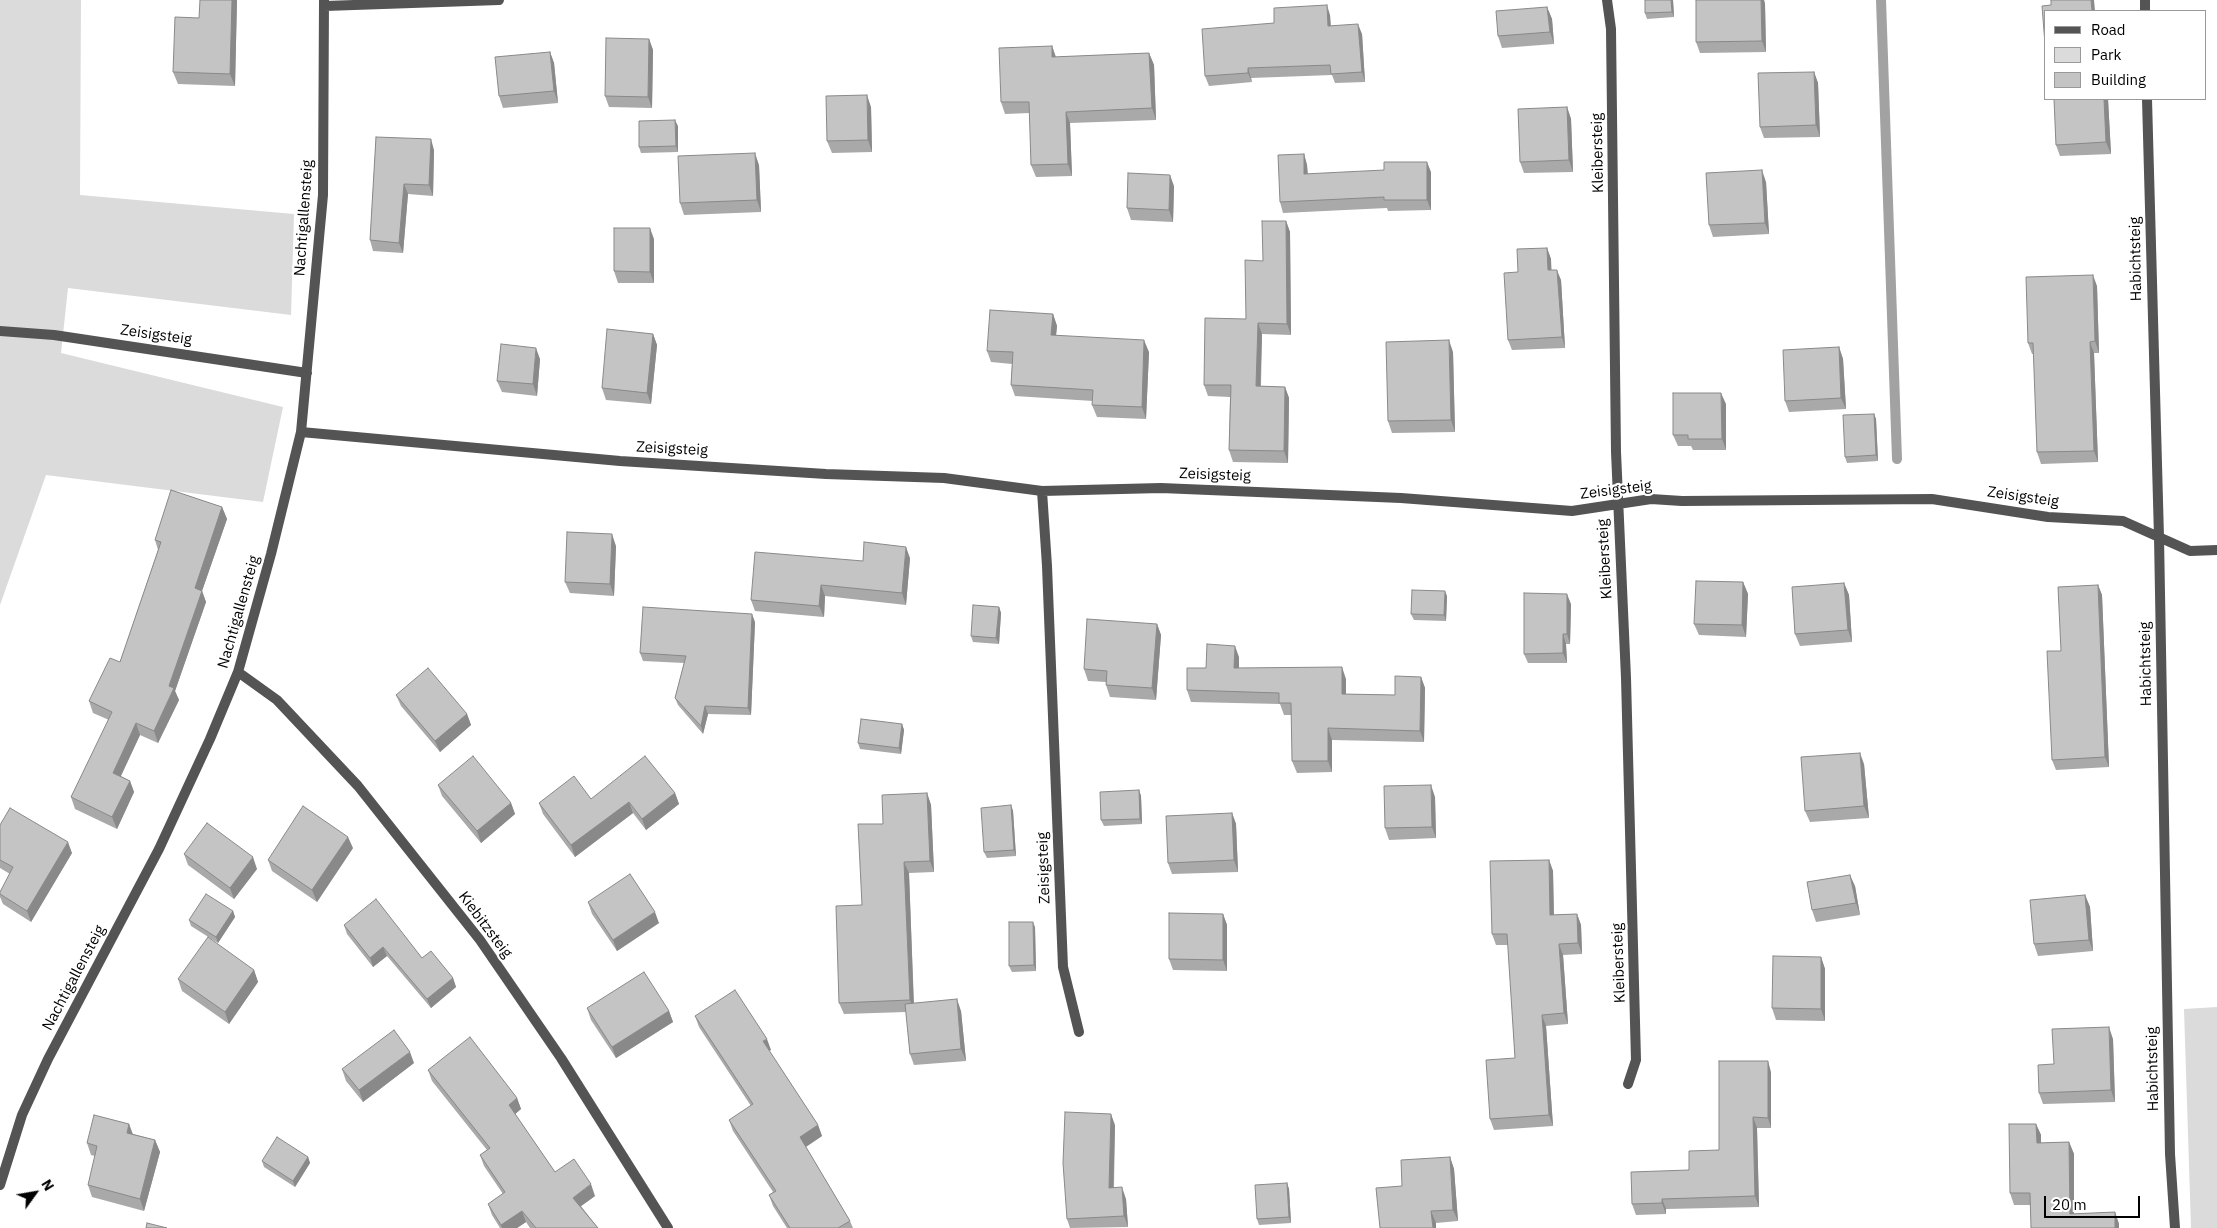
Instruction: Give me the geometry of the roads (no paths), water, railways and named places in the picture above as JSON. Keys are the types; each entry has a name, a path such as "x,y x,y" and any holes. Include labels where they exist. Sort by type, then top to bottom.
{"street":[{"path":"324,3 499,0"},
{"name":"Kleibersteig","path":"1608,0 1611,29 1617,504 1626,678 1636,1060 1628,1084"},
{"name":"Nachtigallensteig","path":"0,1185 22,1115 48,1059 159,849 238,672 271,554 301,432 307,373 323,195 324,3"},
{"name":"Habichtsteig","path":"2148,100 2170,1154 2175,1228"},
{"name":"Zeisigsteig","path":"0,330 54,335 307,373"},
{"name":"Zeisigsteig","path":"301,432 620,461 816,473 944,478 1042,491 1161,488 1401,498 1572,511 1651,499 1682,501 1932,499 2048,517 2123,521 2190,551 2217,550"},
{"name":"Zeisigsteig","path":"1042,491 1047,566 1063,967 1079,1032"},
{"name":"Kiebitzsteig","path":"238,672 277,700 358,786 480,940 561,1058 668,1228"}],"waterway":[{"path":"1881,0 1897,459"}]}
